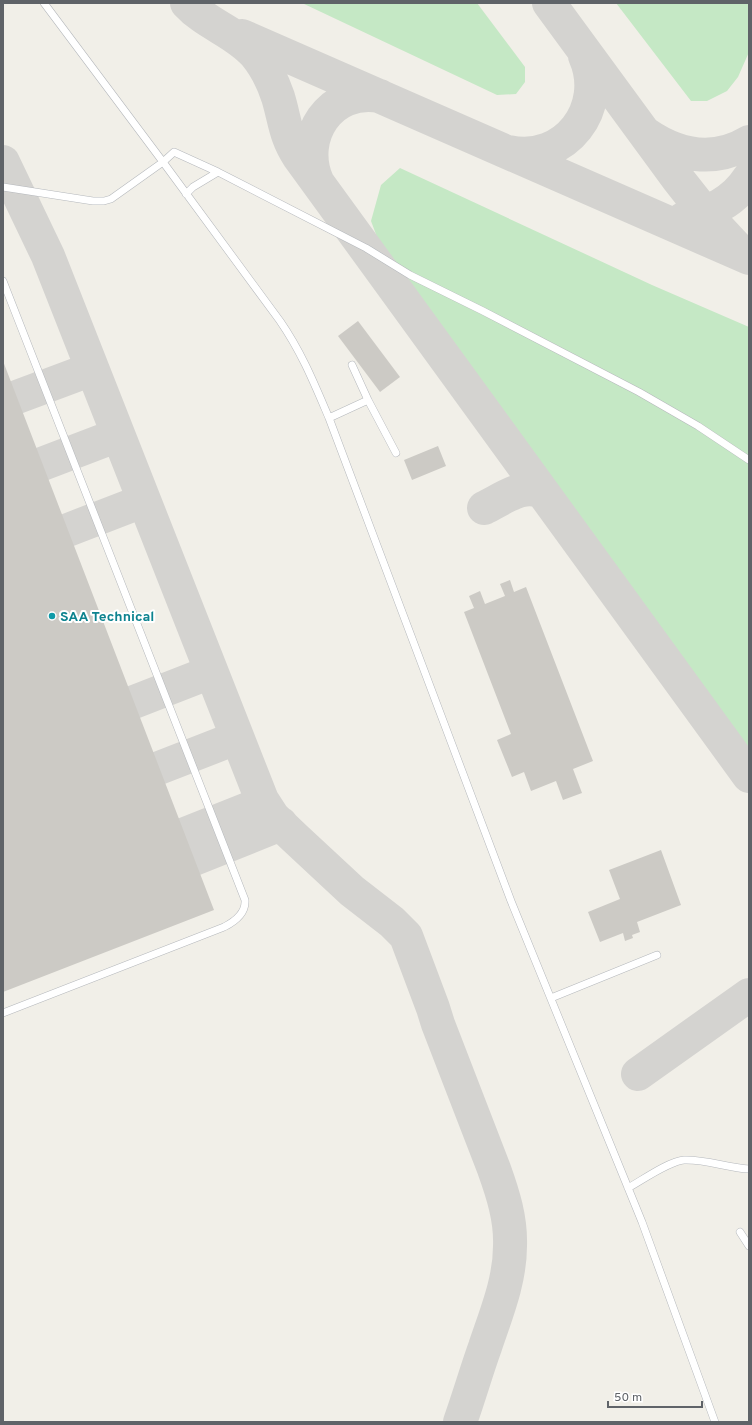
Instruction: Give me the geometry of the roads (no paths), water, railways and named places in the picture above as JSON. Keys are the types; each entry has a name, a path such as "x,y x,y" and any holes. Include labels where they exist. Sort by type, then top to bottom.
{"lane":[{"path":"44,3 294,341 305,362 328,418 511,901 628,1188 715,1422"},
{"path":"3,187 93,201 104,201 110,199 163,162 174,152 218,172 366,248 410,275 490,314 639,392 698,426 749,460"},
{"path":"186,194 193,187 218,172"},
{"path":"3,281 245,905 238,918 224,928 3,1013"},
{"path":"352,365 368,400 396,453"},
{"path":"328,418 368,400"},
{"path":"551,998 657,955"},
{"path":"628,1188 670,1164 682,1160 710,1162 749,1169"},
{"path":"740,1232 749,1246"}],"place":[{"name":"SAA Technical","path":"52,616"}]}
